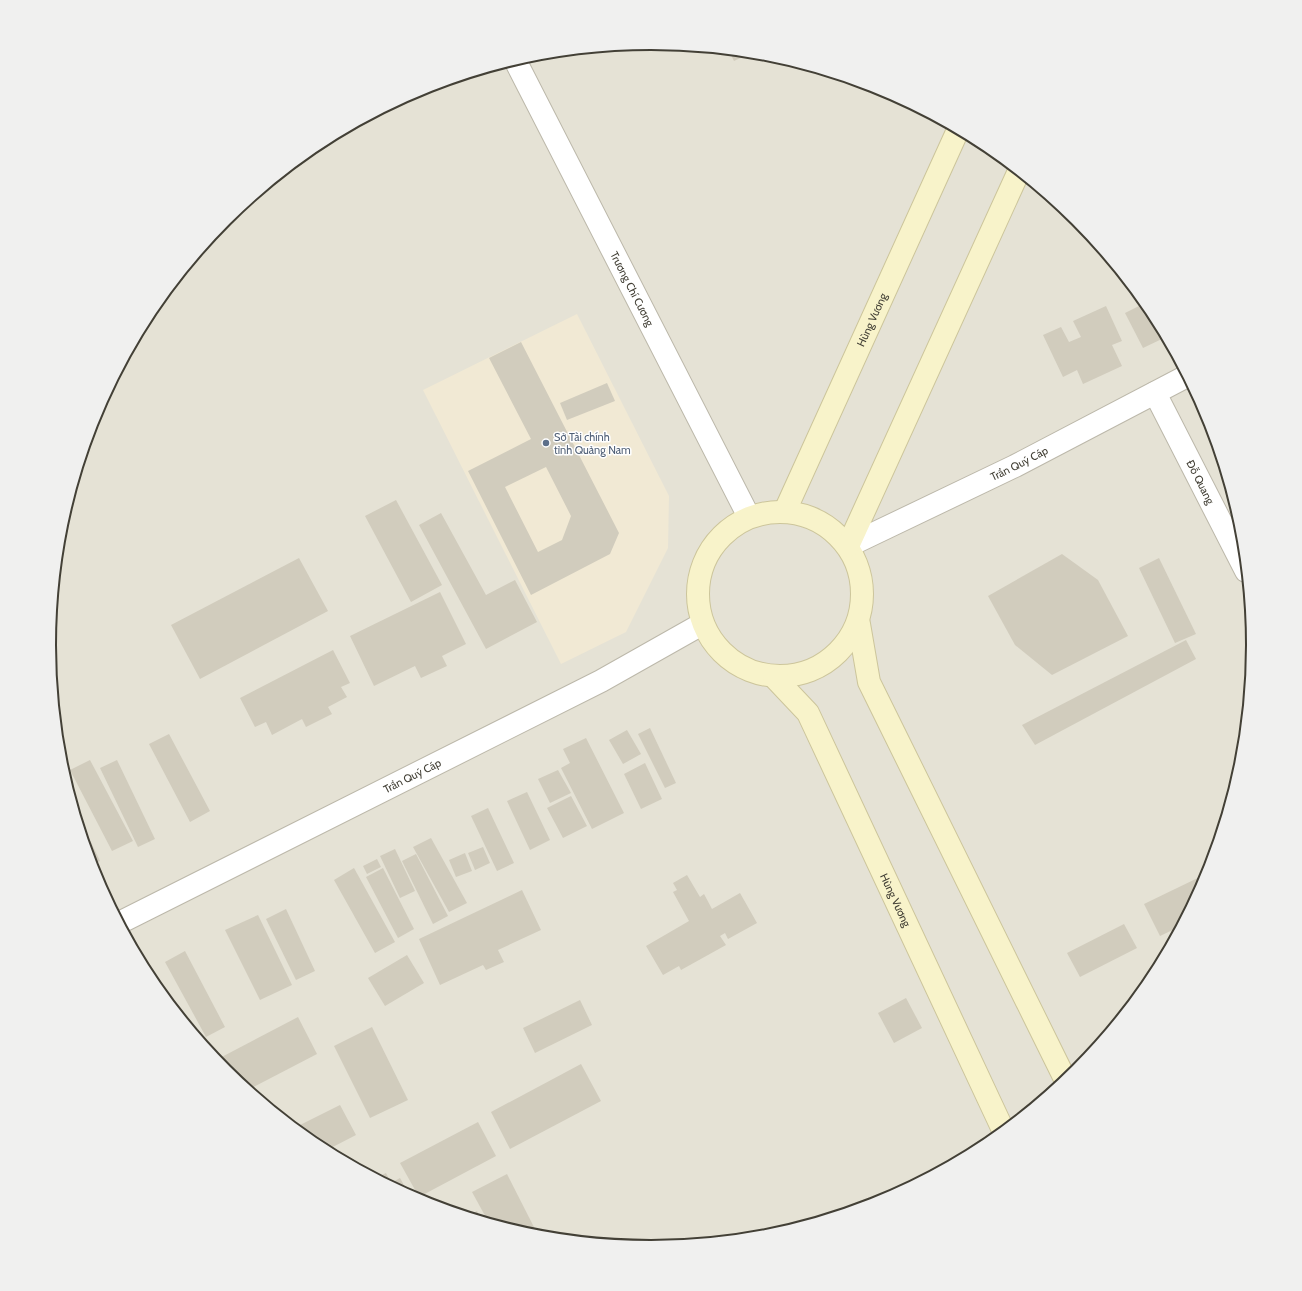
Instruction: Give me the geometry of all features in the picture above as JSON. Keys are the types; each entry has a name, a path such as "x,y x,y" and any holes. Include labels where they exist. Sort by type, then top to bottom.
{"main road":[{"name":"Hùng Vương","path":"785,511 956,134"},
{"path":"848,546 1017,175"},
{"path":"859,624 839,654 809,673 774,677 744,669 719,650 702,624 698,581 714,542 749,516 785,511 821,521 848,546 863,584 859,624 869,682 1063,1075"},
{"name":"Hùng Vương","path":"774,677 808,713 1002,1127"}],"street":[{"name":"Trương Chí Cương","path":"518,65 749,516"},
{"name":"Trần Quý Cáp","path":"848,546 1015,466 1183,378"},
{"name":"Đỗ Quang","path":"1155,393 1240,558"},
{"name":"Trần Quý Cáp","path":"123,920 601,681 702,624"}],"shaded area":[{"path":"612,51 690,51 729,55 767,61 805,70 842,82 879,95 914,111 949,130 982,150 1014,173 1044,198 1072,224 1099,253 1123,283 1167,348 1185,382 1215,454 1226,491 1235,529 1245,607 1245,684 1241,723 1235,762 1215,837 1185,909 1167,943 1146,976 1099,1038 1072,1067 1014,1118 982,1141 914,1180 879,1196 805,1221 767,1230 690,1240 612,1240 573,1236 535,1230 497,1221 460,1209 423,1196 388,1180 353,1161 320,1141 288,1118 258,1093 230,1067 203,1038 179,1008 135,943 117,909 87,837 76,800 67,762 57,684 57,607 61,568 67,529 87,454 117,382 135,348 156,315 203,253 230,224 288,173 320,150 388,111 423,95 497,70 535,61"},
{"name":"Sở Tài chính tỉnh Quảng Nam","path":"577,314 669,496 668,548 626,632 561,664 423,390"}],"building":[{"path":"731,55 742,57 734,61"},
{"path":"1106,306 1122,341 1112,345 1122,366 1083,384 1077,370 1063,377 1043,335 1061,327 1069,342 1081,337 1073,321"},
{"path":"1139,306 1161,339 1143,348 1125,313"},
{"path":"521,342 619,533 610,554 531,595 468,471 531,439 489,358","holes":["546,467 571,516 562,540 538,552 505,487"]},
{"path":"607,383 615,401 567,420 560,403"},
{"path":"396,500 442,585 411,602 365,516"},
{"path":"441,513 486,595 515,580 537,622 486,649 419,525"},
{"path":"1062,554 1098,580 1128,636 1052,675 1015,645 988,596"},
{"path":"299,558 328,611 200,679 171,625"},
{"path":"1159,558 1196,634 1175,643 1139,568"},
{"path":"440,592 466,644 442,656 447,666 421,678 415,666 374,686 350,636"},
{"path":"1186,640 1196,659 1035,745 1022,725"},
{"path":"333,650 350,683 341,687 347,697 328,707 332,714 306,727 302,719 272,735 266,722 255,727 240,698"},
{"path":"650,728 676,783 665,788 638,734"},
{"path":"627,730 641,754 623,764 609,740"},
{"path":"169,734 210,811 190,822 149,744"},
{"path":"586,738 624,813 592,829 561,768 570,763 563,749"},
{"path":"90,760 133,841 112,851 70,770"},
{"path":"117,760 155,839 138,847 100,768"},
{"path":"645,763 662,799 641,809 624,774"},
{"path":"558,770 571,793 550,803 538,779"},
{"path":"527,792 550,840 530,850 507,801"},
{"path":"571,796 587,826 563,838 547,808"},
{"path":"488,808 514,863 497,871 471,816"},
{"path":"85,829 100,861 97,863"},
{"path":"431,838 467,903 449,912 413,847"},
{"path":"483,847 490,863 475,870 468,853"},
{"path":"395,849 415,891 400,898 380,856"},
{"path":"465,853 472,871 456,877 449,860"},
{"path":"416,854 448,916 433,924 402,861"},
{"path":"377,859 381,867 367,874 363,866"},
{"path":"354,868 395,942 375,953 334,880"},
{"path":"383,868 414,929 398,938 366,877"},
{"path":"687,875 700,897 704,894 712,909 740,893 757,923 728,939 725,933 720,936 726,945 681,970 679,966 663,975 646,946 689,921 673,892 677,890 673,883"},
{"path":"1199,877 1174,929 1160,936 1144,904"},
{"path":"522,890 541,930 498,950 504,962 486,970 483,965 440,985 419,939"},
{"path":"286,909 315,971 296,980 266,919"},
{"path":"258,915 292,985 260,1000 225,930"},
{"path":"1124,924 1137,948 1080,977 1067,953"},
{"path":"185,951 225,1027 206,1037 165,962"},
{"path":"407,955 424,983 385,1006 368,978"},
{"path":"906,998 922,1028 894,1043 878,1013"},
{"path":"580,1000 592,1025 535,1053 523,1028"},
{"path":"298,1017 317,1054 252,1088 221,1057"},
{"path":"372,1027 408,1100 370,1118 334,1046"},
{"path":"581,1064 601,1101 510,1149 491,1112"},
{"path":"340,1105 356,1135 331,1148 299,1126"},
{"path":"478,1122 496,1156 422,1195 417,1193 400,1163"},
{"path":"386,1173 390,1181 388,1180 380,1176"},
{"path":"507,1174 535,1230 486,1217 472,1192"},
{"path":"400,1178 406,1188 393,1182"},
{"path":"477,1211 479,1215 473,1213"}],"place":[{"name":"Sở Tài chính tỉnh Quảng Nam","path":"546,443"}]}
